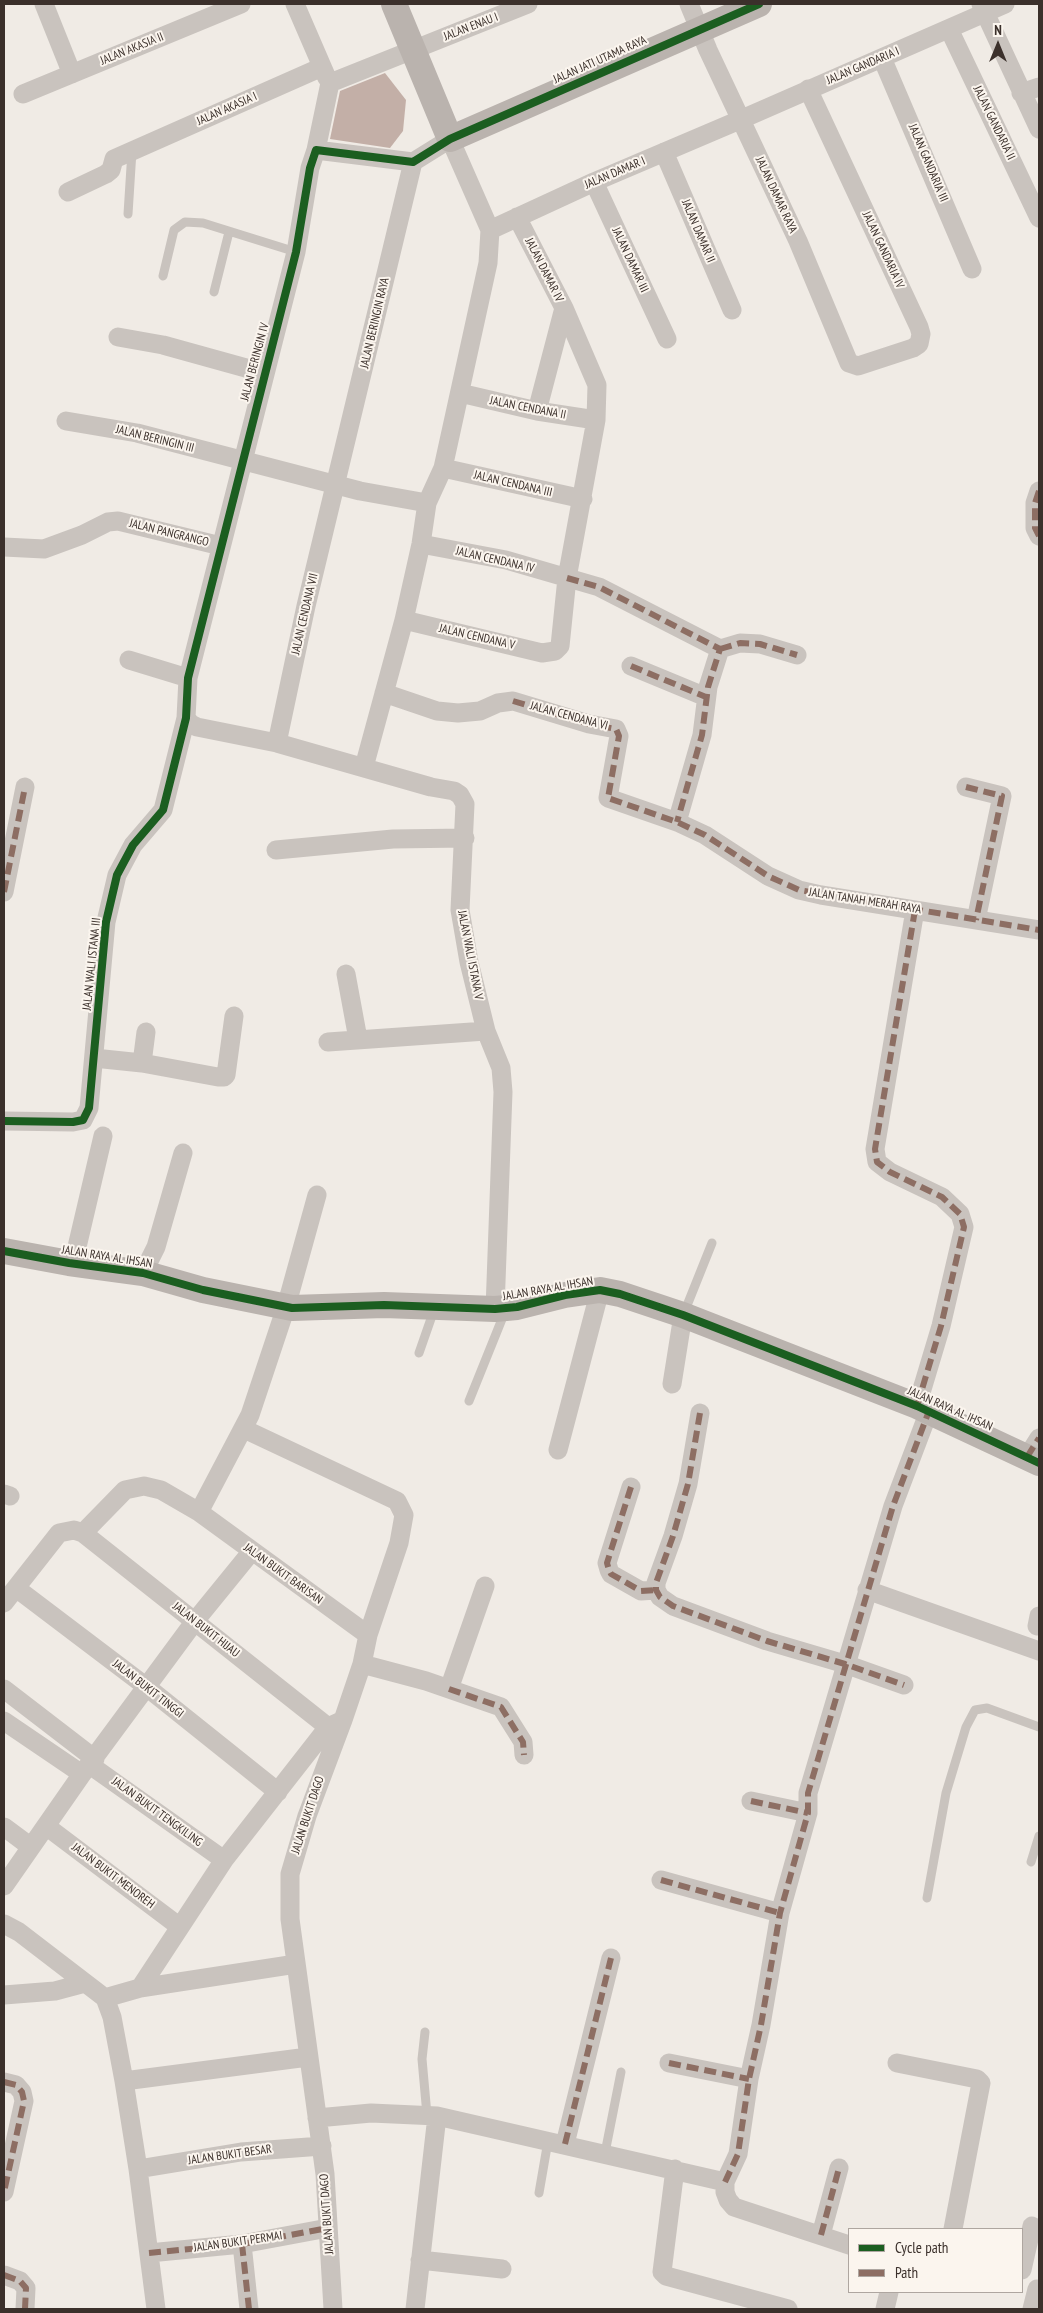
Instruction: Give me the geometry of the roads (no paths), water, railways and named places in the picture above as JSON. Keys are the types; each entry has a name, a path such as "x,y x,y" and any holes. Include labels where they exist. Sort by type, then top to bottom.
{"street":[{"path":"44,4 72,74"},
{"name":"JALAN AKASIA II","path":"23,94 241,4"},
{"path":"295,4 326,75"},
{"path":"364,767 404,620 421,544 427,503 443,468 485,280 490,230 394,4"},
{"name":"JALAN ENAU I","path":"326,75 414,51 496,10 528,4"},
{"name":"JALAN DAMAR RAYA","path":"689,4 798,241 849,363"},
{"name":"JALAN JATI UTAMA RAYA","path":"450,139 699,28 759,4"},
{"name":"JALAN GANDARIA I","path":"742,119 949,29 983,8 1005,4"},
{"path":"983,8 1039,129"},
{"name":"JALAN GANDARIA II","path":"949,29 1039,218"},
{"name":"JALAN GANDARIA III","path":"882,58 972,269"},
{"name":"JALAN BERINGIN IV","path":"186,718 188,678 296,252 316,150 326,75"},
{"name":"JALAN AKASIA I","path":"68,192 106,174 110,170 114,159 326,75"},
{"path":"1021,93 1039,87"},
{"name":"JALAN GANDARIA IV","path":"808,89 919,326 921,334 919,344 913,348 858,366 849,363"},
{"name":"JALAN DAMAR I","path":"490,230 594,182 742,119"},
{"path":"316,150 413,162 450,139"},
{"name":"JALAN DAMAR II","path":"664,152 732,310"},
{"name":"JALAN BERINGIN RAYA","path":"336,484 413,162"},
{"name":"JALAN DAMAR III","path":"594,182 667,339"},
{"name":"JALAN DAMAR IV","path":"517,217 564,308 537,411"},
{"path":"564,308 597,385 596,420 567,578"},
{"path":"118,337 163,345 264,373"},
{"name":"JALAN CENDANA II","path":"460,393 537,411 596,420"},
{"name":"JALAN BERINGIN III","path":"66,422 137,433 336,484 427,503"},
{"name":"JALAN CENDANA III","path":"443,468 583,499"},
{"name":"JALAN CENDANA VII","path":"277,744 306,606 336,484"},
{"path":"1039,491 1035,504 1035,528 1039,536"},
{"name":"JALAN PANGRANGO","path":"4,547 44,549 82,535 108,522 118,521 221,546"},
{"name":"JALAN CENDANA IV","path":"421,544 506,560 599,587 720,649"},
{"name":"JALAN CENDANA V","path":"404,620 549,653 555,651 560,646 567,578"},
{"path":"677,822 702,735 706,697 720,649 740,643 760,644 797,655"},
{"path":"129,660 188,678"},
{"path":"631,666 706,697"},
{"name":"JALAN CENDANA VI","path":"384,693 437,711 458,713 480,711 498,703 513,701 589,724 616,729 619,736 608,798 677,822"},
{"name":"JALAN WALI ISTANA V","path":"186,718 191,724 198,727 277,744 364,767 431,788 454,792 460,795 465,804 465,838 460,910 469,962 486,1032 501,1068 503,1092 502,1312"},
{"name":"JALAN WALI ISTANA III","path":"4,1121 73,1122 83,1120 89,1108 106,922 117,875 133,845 163,810 186,718"},
{"path":"4,892 25,787"},
{"path":"966,788 1002,796 976,920"},
{"name":"JALAN TANAH MERAH RAYA","path":"677,822 705,835 768,876 799,890 1039,930"},
{"path":"276,850 393,839 465,838"},
{"path":"848,2244 734,2207 728,2200 725,2192 726,2182 738,2154 749,2079 761,2025 780,1913 808,1814 808,1793 821,1755 845,1664 923,1408 964,1227 960,1214 942,1197 890,1172 878,1162 875,1148 916,910"},
{"path":"346,974 358,1039"},
{"path":"94,1058 142,1063 218,1078 224,1077 226,1075 234,1016"},
{"path":"142,1063 146,1032"},
{"path":"328,1042 486,1032"},
{"path":"73,1264 103,1136"},
{"path":"143,1273 156,1247 183,1154"},
{"path":"199,1512 244,1429 289,1307 317,1195"},
{"name":"JALAN RAYA AL IHSAN","path":"4,1251 73,1264 143,1273 203,1290 289,1307 434,1307 502,1312 564,1295 600,1290 620,1294 684,1315 1035,1453"},
{"path":"558,1450 600,1290"},
{"path":"672,1384 684,1315"},
{"path":"700,1413 688,1484 673,1536 656,1583 656,1590 660,1597 673,1606 767,1641 845,1664 904,1685"},
{"name":"JALAN BUKIT DAGO","path":"244,1429 400,1504 404,1514 399,1543 368,1635 362,1664 335,1723 290,1874 290,1919 322,2146 333,2309"},
{"name":"JALAN BUKIT BARISAN","path":"84,1533 116,1498 126,1490 144,1486 161,1490 199,1512 368,1635"},
{"path":"631,1488 608,1564 609,1570 611,1574 641,1591 656,1590"},
{"path":"4,1603 59,1533 74,1530 84,1533"},
{"name":"JALAN BUKIT HIJAU","path":"84,1533 195,1621 335,1723"},
{"path":"4,1886 195,1621 252,1551"},
{"path":"448,1689 485,1586"},
{"name":"JALAN BUKIT TINGGI","path":"16,1588 148,1688 278,1792"},
{"path":"867,1590 1039,1651"},
{"path":"362,1664 448,1689 501,1707 522,1742 524,1755"},
{"name":"JALAN BUKIT TENGKILING","path":"4,1690 89,1766 224,1860"},
{"path":"4,1721 89,1766"},
{"path":"140,1988 224,1860 335,1723"},
{"path":"751,1800 808,1814"},
{"name":"JALAN BUKIT MENOREH","path":"46,1826 180,1926"},
{"path":"4,1827 31,1847"},
{"path":"661,1880 780,1913"},
{"path":"4,1924 19,1932 105,1998 112,2017 124,2081 138,2169 156,2309"},
{"path":"557,2142 611,1958"},
{"path":"105,1998 140,1988 296,1964"},
{"path":"4,1994 55,1991 86,1983"},
{"path":"124,2081 308,2057"},
{"path":"669,2063 749,2079"},
{"path":"897,2063 977,2079 981,2083 953,2228"},
{"path":"4,2082 16,2085 22,2092 24,2101 4,2192"},
{"path":"317,2118 379,2112 432,2115 726,2182"},
{"path":"415,2309 432,2115"},
{"name":"JALAN BUKIT BESAR","path":"138,2169 241,2152 322,2146"},
{"path":"821,2235 840,2168"},
{"path":"675,2169 662,2272 666,2276 788,2309"},
{"path":"1023,2266 1032,2226"},
{"name":"JALAN BUKIT PERMAI","path":"148,2253 242,2244 328,2228"},
{"path":"242,2244 248,2309"},
{"path":"420,2260 502,2269"},
{"path":"4,2275 20,2281 26,2288 25,2309"},
{"path":"1032,2309 1033,2288"},
{"path":"885,2309 889,2293"}],"lane":[{"path":"128,214 132,151"},
{"path":"163,276 174,230 185,222 203,223 296,252"},
{"path":"214,292 229,232"},
{"path":"684,1315 712,1243"},
{"path":"419,1353 434,1307"},
{"path":"469,1401 502,1312"},
{"path":"927,1898 946,1793 966,1727 975,1710 987,1708 1039,1727"},
{"path":"1031,1862 1039,1836"},
{"path":"425,2032 422,2060 432,2115"},
{"path":"604,2153 621,2072"},
{"path":"539,2193 557,2142"}]}
